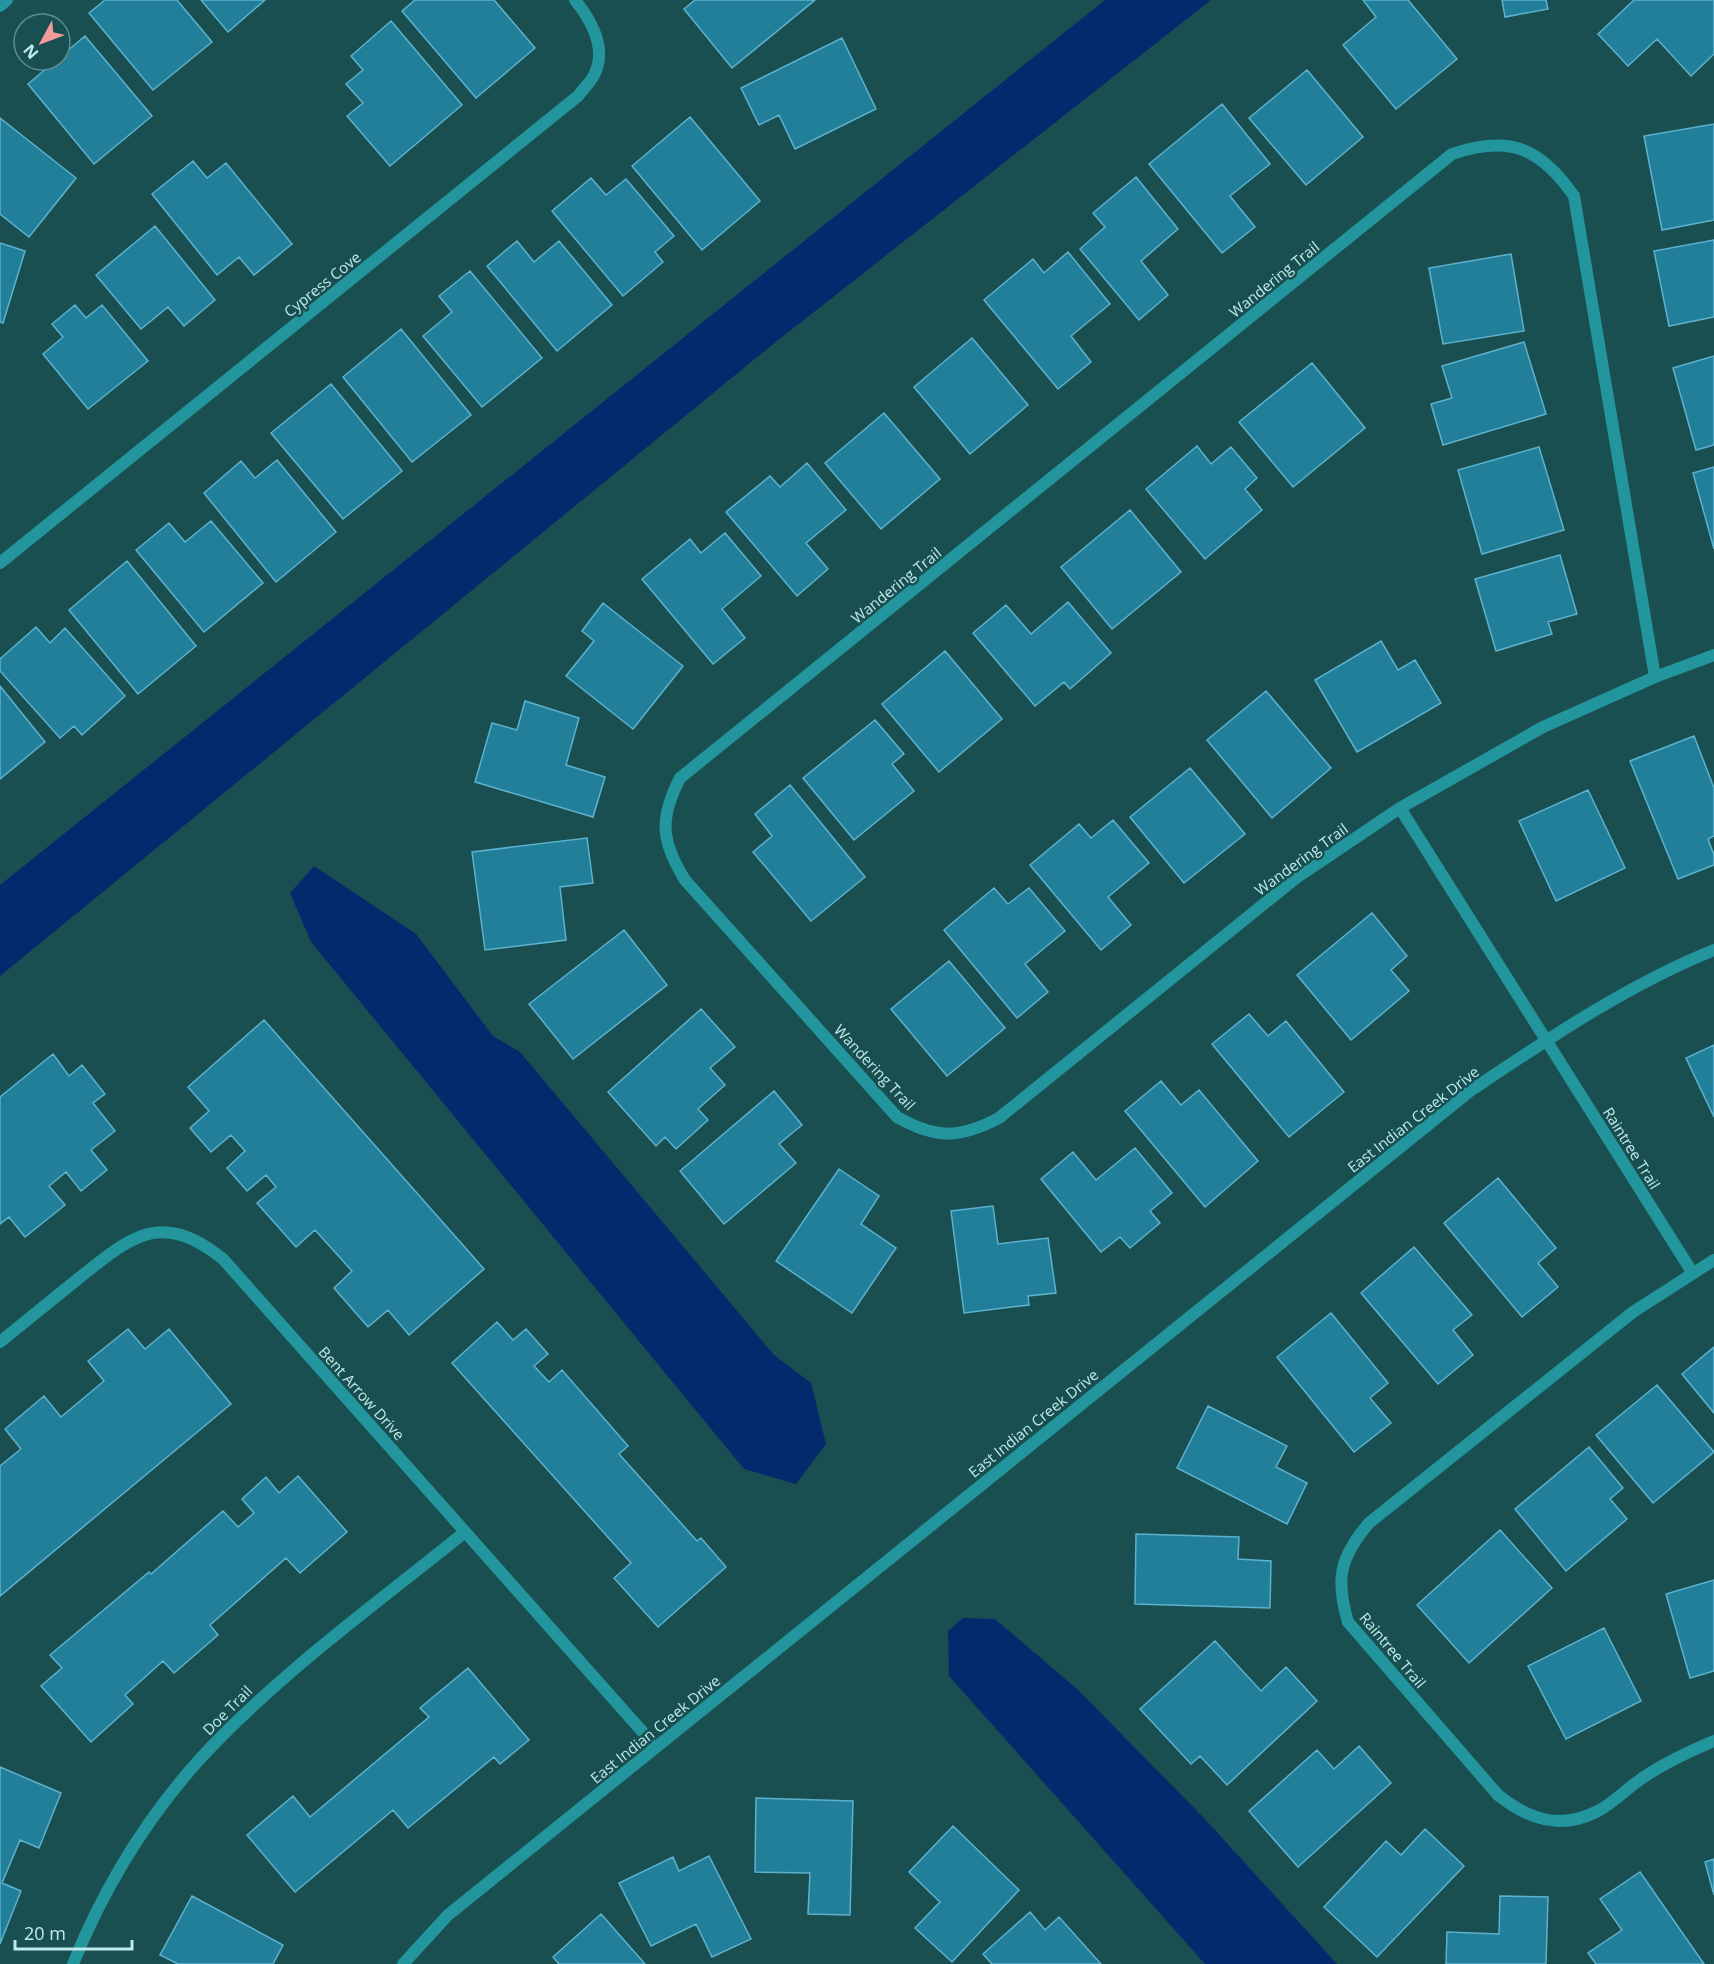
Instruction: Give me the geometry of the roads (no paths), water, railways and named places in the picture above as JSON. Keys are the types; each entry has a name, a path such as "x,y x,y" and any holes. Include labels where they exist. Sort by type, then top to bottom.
{"street":[{"path":"0,6 7,0"},
{"name":"Cypress Cove","path":"0,563 578,96 595,73 599,45 590,18 575,0"},
{"name":"Wandering Trail","path":"1655,677 1574,196 1557,172 1535,155 1508,146 1479,145 1452,154 680,778 668,803 664,830 670,856 685,880 897,1117 921,1131 948,1135 975,1131 999,1118 1296,878 1400,808 1463,770 1543,727 1655,677 1714,655"},
{"path":"1400,808 1546,1040"},
{"name":"East Indian Creek Drive","path":"403,1964 448,1915 1461,1098 1546,1040 1610,1002 1714,950"},
{"name":"Raintree Trail","path":"1546,1040 1692,1272"},
{"name":"Bent Arrow Drive","path":"0,1342 124,1242 149,1233 177,1233 202,1243 223,1259 656,1747"},
{"name":"Raintree Trail","path":"1714,1260 1633,1312 1369,1523 1352,1544 1341,1569 1340,1596 1348,1622 1498,1795 1519,1812 1545,1820 1572,1821 1597,1812 1644,1776 1680,1755 1714,1742"},
{"name":"Doe Trail","path":"73,1964 126,1859 159,1809 199,1760 262,1696 465,1532"}],"water":[{"path":"1105,0 1211,0 772,345 0,976 0,885"},
{"path":"314,866 416,934 493,1036 520,1052 774,1355 811,1383 826,1444 796,1484 744,1469 311,942 290,893"},
{"path":"963,1618 995,1619 1077,1689 1204,1818 1337,1964 1205,1964 949,1676 948,1631"}]}
